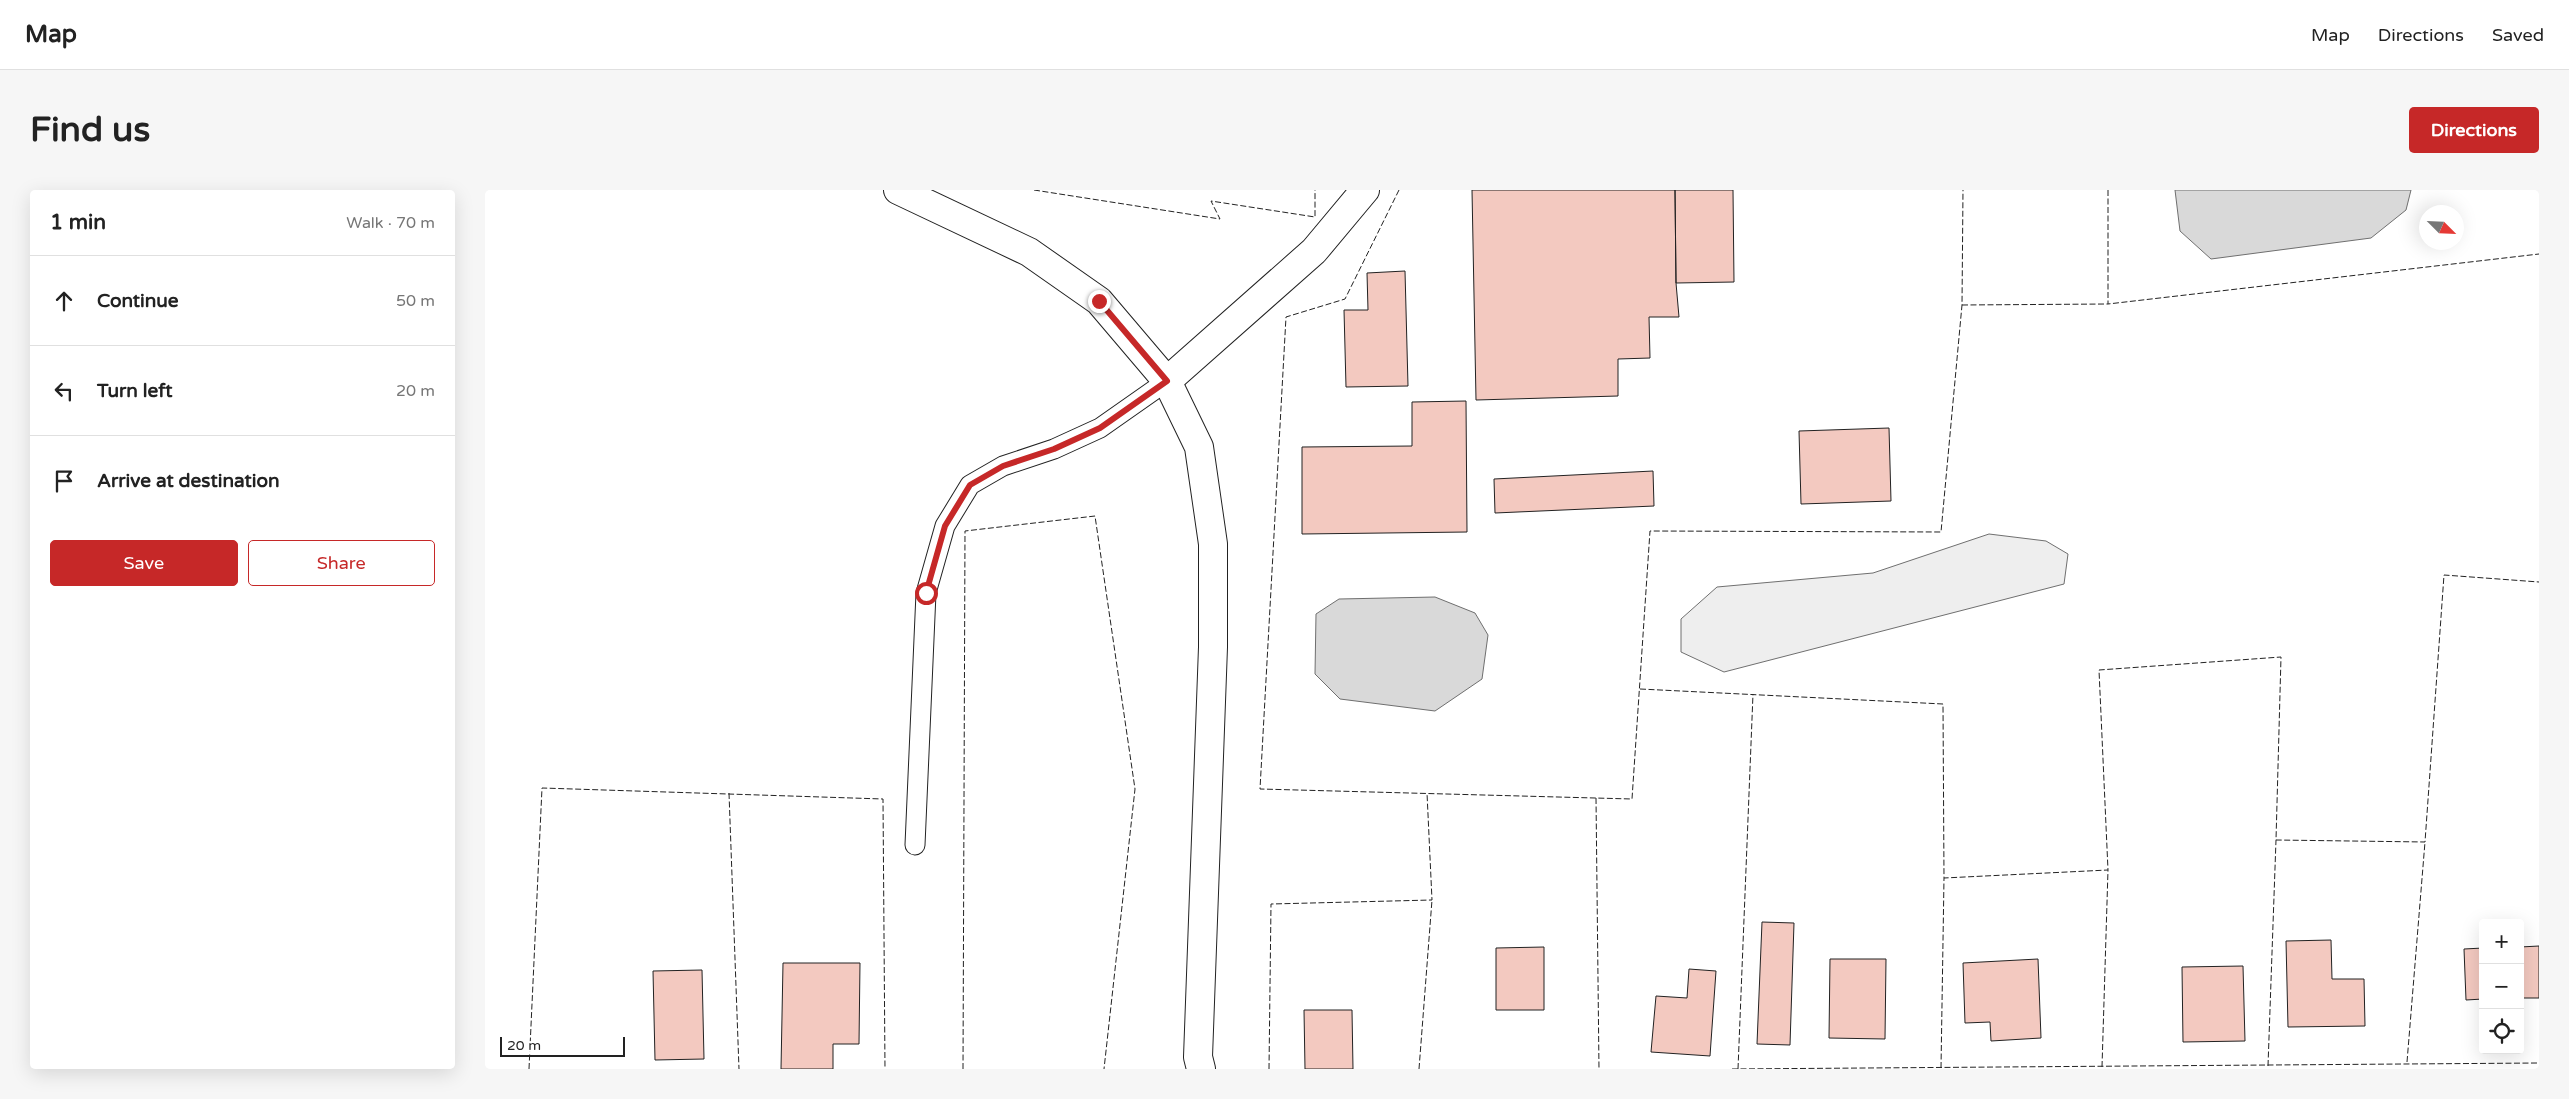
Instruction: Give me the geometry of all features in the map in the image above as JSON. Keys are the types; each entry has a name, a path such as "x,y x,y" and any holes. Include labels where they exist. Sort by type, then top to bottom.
{"street":[{"path":"898,190 1029,252 1099,301 1167,381 1199,447 1213,544 1213,647 1198,1057 1201,1069"},
{"path":"1167,381 1314,251 1365,190"}],"lane":[{"path":"915,846 926,593 945,526 970,485 1003,466 1054,449 1100,428 1167,381"}],"shaded area":[{"path":"2175,190 2411,190 2406,210 2371,238 2211,259 2180,231"},
{"path":"1989,534 2046,541 2068,554 2064,584 1724,672 1681,652 1681,619 1717,587 1873,573"},
{"path":"1435,597 1475,613 1488,635 1482,679 1435,711 1340,699 1315,674 1316,614 1339,599"}],"building":[{"path":"1472,190 1675,190 1676,283 1679,317 1649,317 1650,358 1618,359 1618,396 1476,400"},
{"path":"1675,190 1733,190 1734,282 1676,283"},
{"path":"1405,271 1408,386 1346,387 1344,310 1368,310 1367,273"},
{"path":"1466,401 1467,532 1302,534 1302,447 1412,446 1412,402"},
{"path":"1889,428 1891,501 1801,504 1799,431"},
{"path":"1653,471 1654,506 1495,513 1494,479"},
{"path":"1762,922 1794,923 1790,1045 1757,1044"},
{"path":"2331,940 2332,979 2364,979 2365,1026 2288,1027 2286,941"},
{"path":"2539,946 2539,998 2524,998 2524,947"},
{"path":"1544,947 1544,1010 1496,1010 1496,948"},
{"path":"2479,948 2479,999 2466,1000 2464,949"},
{"path":"1830,959 1886,959 1885,1039 1829,1038"},
{"path":"2038,959 2041,1038 1991,1041 1990,1022 1965,1023 1963,963"},
{"path":"783,963 860,963 859,1044 833,1044 833,1069 781,1069"},
{"path":"2243,966 2245,1041 2183,1042 2182,967"},
{"path":"1689,969 1716,971 1710,1056 1651,1052 1656,996 1687,998"},
{"path":"702,970 704,1059 655,1060 653,971"},
{"path":"1304,1010 1352,1010 1353,1069 1305,1069"}],"fence":[{"path":"1034,190 1220,219 1211,201 1315,217 1315,190"},
{"path":"1399,190 1345,299 1286,317 1260,789 1632,799 1650,531 1941,532 1962,305 1963,190"},
{"path":"2108,190 2108,304 2539,254"},
{"path":"1962,305 2108,304"},
{"path":"963,1069 965,531 1095,516 1135,789 1104,1069"},
{"path":"1640,689 1943,704 1944,878 2108,870 2099,670 2281,657 2276,840 2425,842 2444,575 2539,582"},
{"path":"1738,1069 1753,694"},
{"path":"529,1069 542,788 883,799 885,1069"},
{"path":"729,793 739,1069"},
{"path":"1269,1069 1271,904 1432,900 1427,793"},
{"path":"1596,798 1599,1069"},
{"path":"2268,1066 2276,840"},
{"path":"2407,1062 2425,842"},
{"path":"2102,1067 2108,870"},
{"path":"1941,1068 1944,878"},
{"path":"1419,1069 1432,900"},
{"path":"1732,1069 2539,1063"}],"route":[{"path":"926,593 945,526 970,485 1003,466 1054,449 1100,428 1167,381 1099,301"}]}
